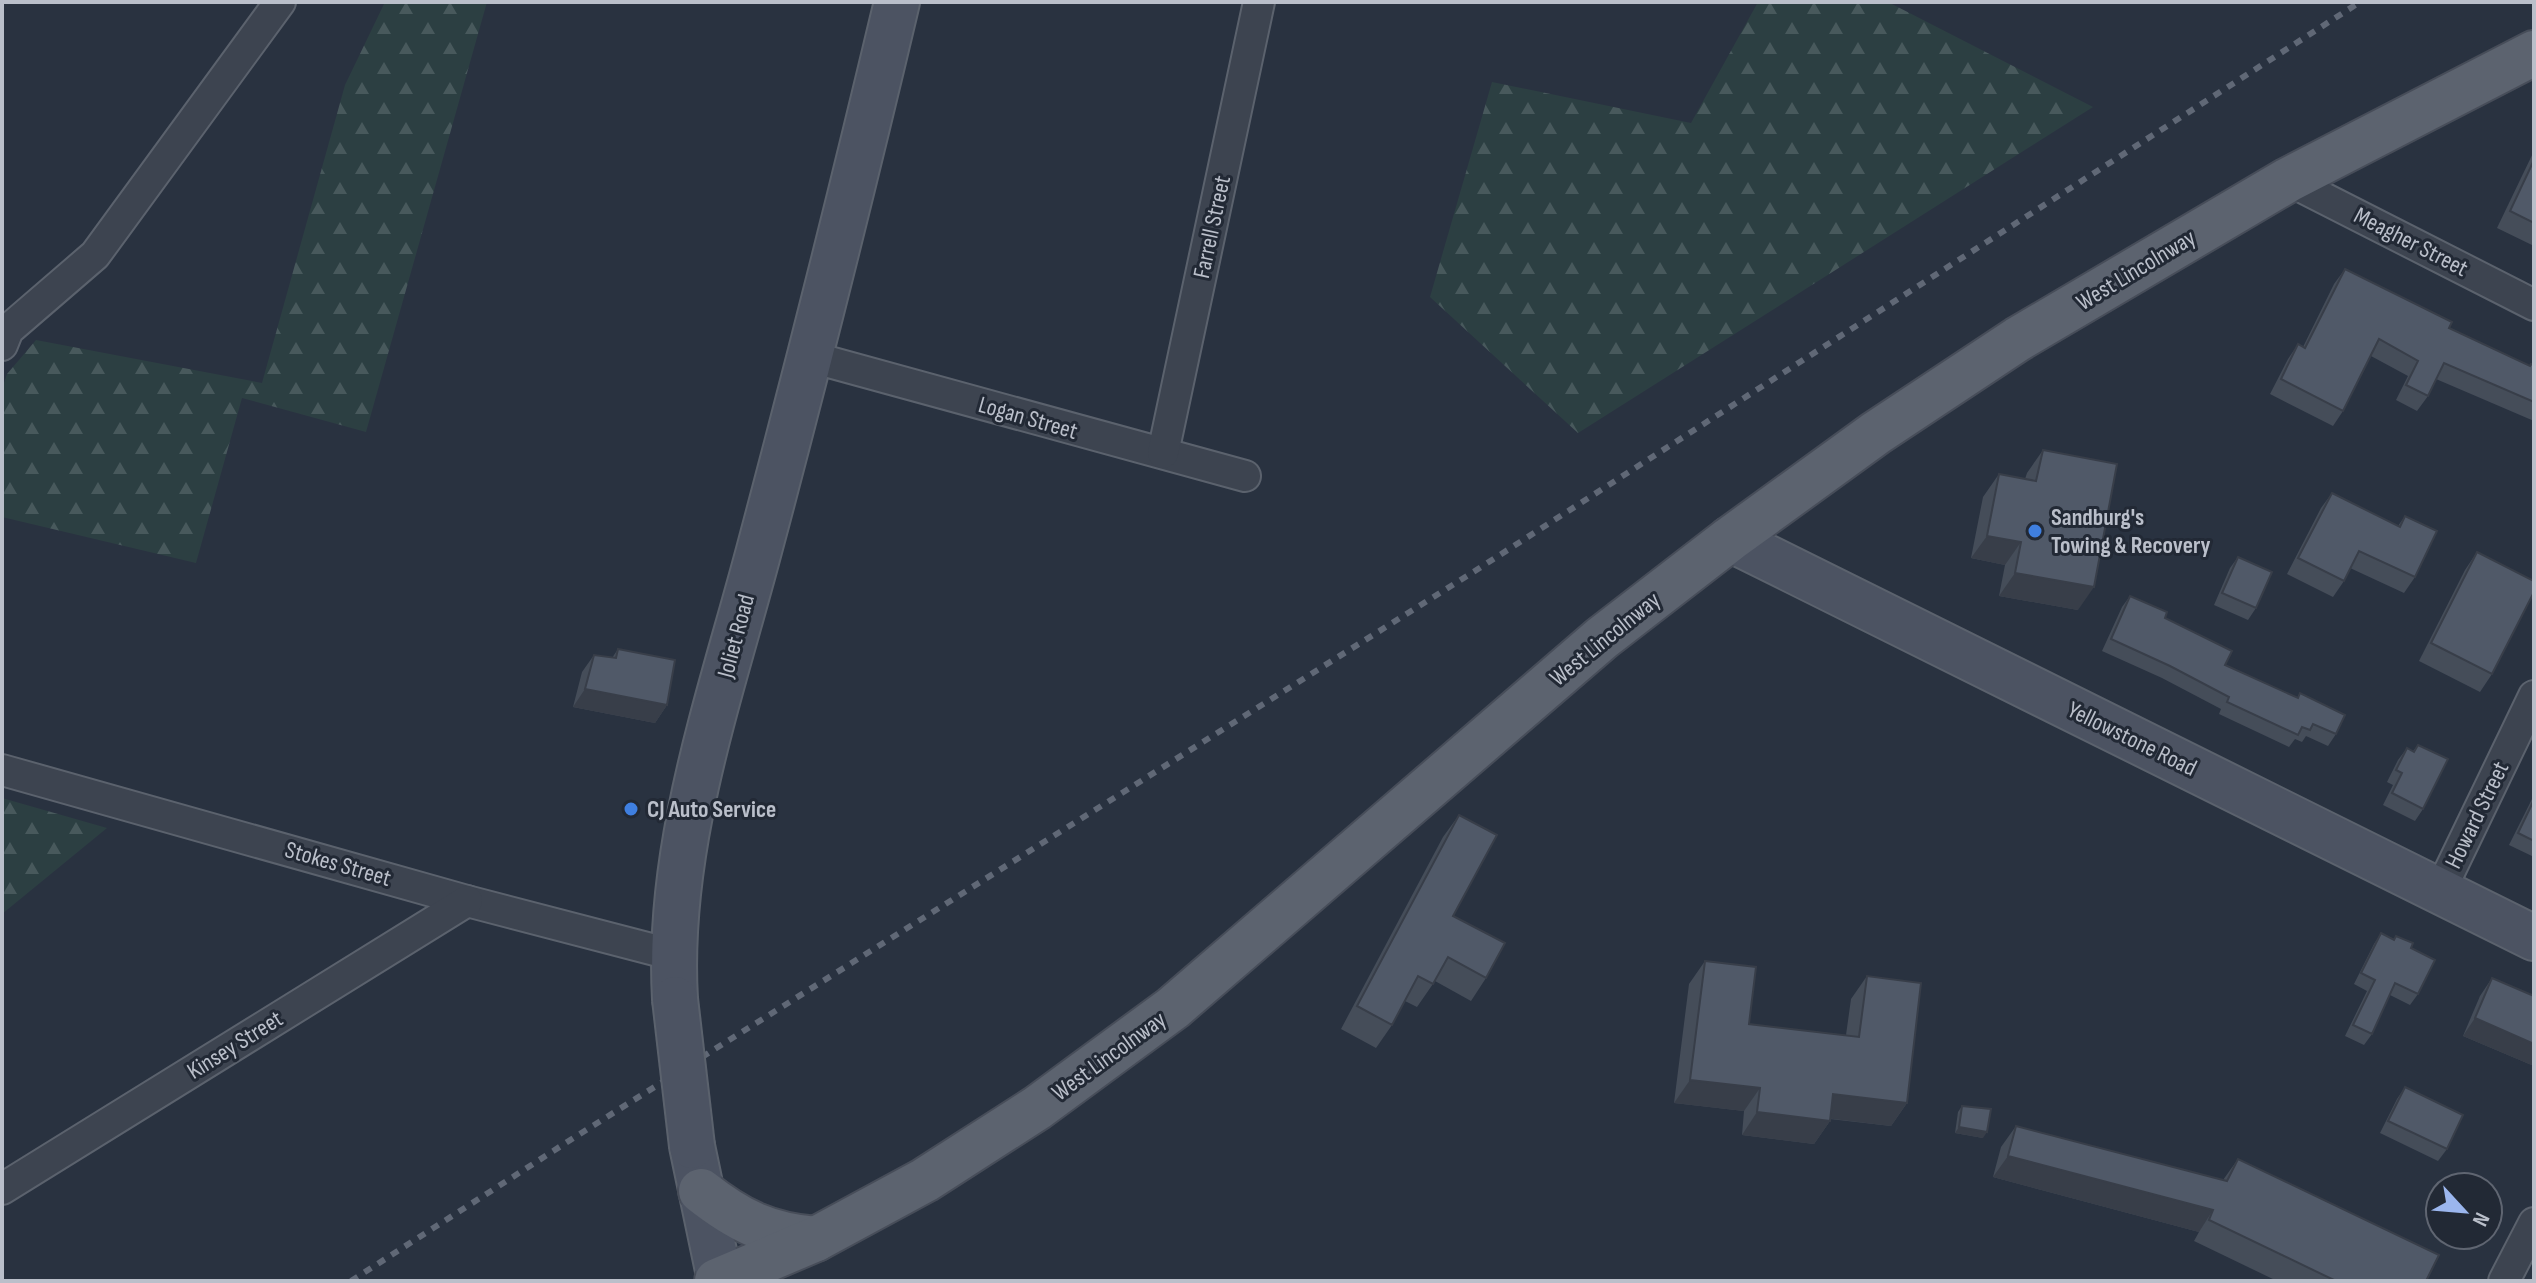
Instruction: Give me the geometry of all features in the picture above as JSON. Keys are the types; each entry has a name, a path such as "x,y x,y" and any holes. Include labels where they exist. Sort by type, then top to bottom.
{"main road":[{"name":"Joliet Road","path":"719,1281 692,1146 675,999 674,955 681,860 700,766 811,357 897,2"},
{"name":"West Lincolnway","path":"719,1281 816,1239 925,1180 1037,1108 1173,1008 1602,638 1730,539 1876,433 2018,339 2288,180 2534,53"},
{"name":"Yellowstone Road","path":"1730,539 2534,938"},
{"path":"701,1191 743,1221 789,1237 816,1239"}],"street":[{"path":"4,334 95,255 280,2"},
{"name":"Farrell Street","path":"1163,453 1259,2"},
{"name":"Meagher Street","path":"2288,180 2534,305"},
{"name":"Logan Street","path":"811,357 1245,476"},
{"name":"Howard Street","path":"2440,891 2534,696"},
{"name":"Stokes Street","path":"2,770 467,901 674,955"},
{"name":"Kinsey Street","path":"2,1189 467,901"},
{"path":"2504,1281 2534,1223"}],"green space":[{"path":"385,2 487,2 366,432 242,398 196,563 2,517 2,389 7,374 36,340 262,383 345,85"},
{"path":"1758,2 1888,2 2093,107 1578,433 1430,297 1492,82 1691,123"},
{"path":"2,798 107,828 2,914"}],"building":[{"path":"2534,160 2534,223 2510,211"},
{"path":"2345,269 2452,322 2449,328 2530,366 2534,365 2534,402 2444,363 2428,396 2406,385 2418,361 2379,339 2343,411 2281,379 2298,344 2305,348"},
{"name":"Sandburg's Towing & Recovery","path":"2043,450 2117,464 2094,587 2015,573 2021,542 1987,536 1999,474 2036,481"},
{"path":"2332,493 2400,527 2405,516 2437,531 2415,577 2359,551 2344,581 2298,558"},
{"path":"2477,552 2534,581 2534,592 2492,674 2431,643"},
{"path":"2238,557 2272,572 2256,608 2222,593"},
{"path":"2130,596 2167,612 2165,618 2232,651 2225,665 2298,698 2300,693 2345,715 2336,734 2313,724 2310,730 2302,727 2298,735 2227,702 2229,697 2111,639"},
{"path":"618,649 675,660 667,705 585,689 594,655 616,658"},
{"path":"2418,745 2448,759 2423,809 2392,793 2402,773 2396,770 2407,748 2414,752"},
{"path":"2534,800 2534,841 2518,833"},
{"path":"1459,815 1497,835 1453,916 1505,943 1486,978 1448,957 1433,984 1418,976 1392,1025 1357,1006"},
{"path":"2381,933 2394,940 2396,936 2413,943 2411,948 2435,960 2418,994 2395,983 2372,1034 2353,1025 2375,980 2361,973"},
{"path":"1705,961 1756,967 1749,1024 1859,1037 1867,976 1921,983 1907,1103 1833,1094 1830,1121 1757,1112 1760,1088 1690,1080"},
{"path":"2492,978 2534,996 2534,1044 2475,1018"},
{"path":"2405,1087 2463,1115 2447,1149 2388,1121"},
{"path":"1962,1106 1991,1109 1987,1132 1959,1127"},
{"path":"2016,1126 2227,1181 2238,1159 2424,1248 2424,1251 2439,1255 2426,1281 2336,1281 2209,1220 2213,1210 2008,1156"}],"railway":[{"path":"351,1281 1478,569 2360,2"}],"place":[{"name":"Sandburg's Towing & Recovery","path":"2035,531"},
{"name":"CJ Auto Service","path":"631,809"}]}
